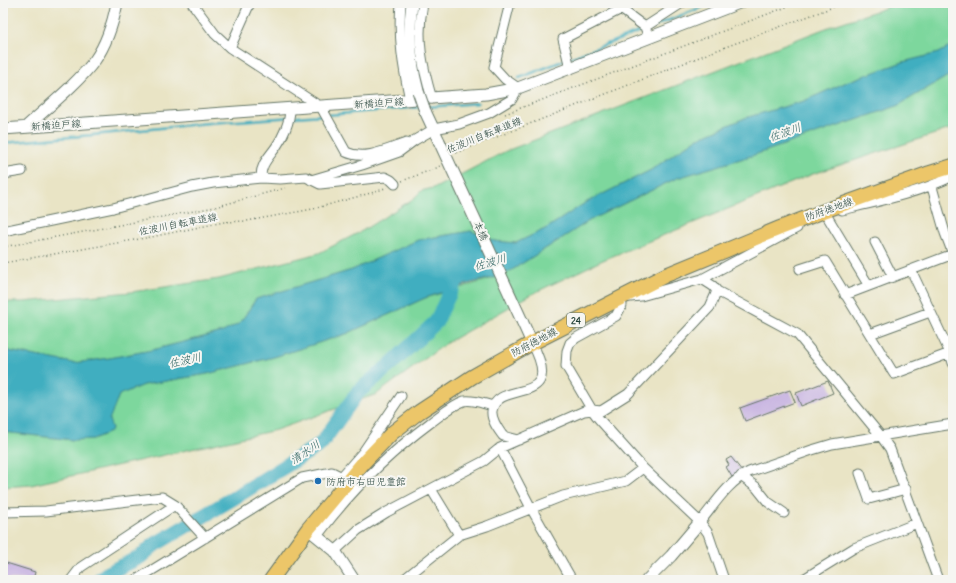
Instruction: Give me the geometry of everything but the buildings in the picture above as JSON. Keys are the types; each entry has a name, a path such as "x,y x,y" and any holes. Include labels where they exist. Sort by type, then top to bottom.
{"main road":[{"name":"防府徳地線","path":"271,580 312,533 345,478 392,433 419,412 472,377 532,343 666,275 706,258 953,166"}],"street":[{"path":"26,127 81,76 95,60 112,25 117,3"},
{"path":"192,3 215,34 230,48 321,107 346,152 353,155 365,155 381,152 415,140"},
{"path":"230,48 250,3"},
{"path":"401,3 400,44 402,63 410,100"},
{"name":"本橋","path":"412,3 410,38 414,75 425,111 532,343"},
{"path":"423,3 419,29 420,49 424,72 432,99"},
{"path":"311,180 399,152 415,140 434,129 459,124 488,113 512,99 518,88 505,79 494,68 510,3"},
{"path":"613,3 647,33 682,3"},
{"name":"新橋迫戸線","path":"3,129 486,94 518,88 570,68 647,33 739,3"},
{"path":"570,68 563,39 621,9"},
{"path":"260,178 260,172 264,162 276,146 290,117 290,109"},
{"path":"459,124 476,125"},
{"path":"3,174 22,171"},
{"path":"724,580 708,533 700,522 643,468 592,410 566,366 567,351 570,343 576,338 616,316 622,305 620,298 647,294 702,279 794,229 826,214 890,199 932,187 953,176"},
{"path":"3,231 113,208 192,187 213,183 260,178 280,179 306,177 320,184 385,177 395,184"},
{"path":"845,295 953,254 944,234 932,187"},
{"path":"826,214 869,286"},
{"path":"875,242 894,277"},
{"path":"800,269 825,261 894,374 952,353"},
{"path":"911,270 930,312 952,353 953,363"},
{"path":"702,279 713,286 717,291 797,334 880,435 890,449 906,489 938,580"},
{"path":"336,551 358,530 387,512 484,461 500,448 584,411 601,411 628,394 710,307 717,291"},
{"path":"870,334 930,312"},
{"path":"519,440 503,436 499,431 492,414 493,406 498,399 533,388 539,383 542,374 542,365 539,355 532,343"},
{"path":"136,580 302,478 332,472 345,478 401,396"},
{"path":"354,580 336,551 312,533 336,511 362,482 404,442 440,415 463,402 470,400 493,406"},
{"path":"647,580 671,556 732,484 741,476 832,444 953,424"},
{"path":"500,448 531,508 572,580"},
{"path":"403,580 459,535 487,526 563,496 626,481 643,468"},
{"path":"860,473 869,498 906,489"},
{"path":"741,476 756,487 768,502 784,513"},
{"path":"431,489 459,535"},
{"path":"3,512 46,511 162,498 177,507 205,538"},
{"path":"71,580 80,567 177,507"},
{"path":"802,580 854,548 917,523"}],"path":[{"path":"501,115 797,3"},
{"name":"佐波川自転車道線","path":"451,156 712,52 844,3"},
{"name":"佐波川自転車道線","path":"3,263 224,222 247,221 313,209 378,191 438,167 442,163"},
{"path":"3,248 215,207 291,186"}],"green space":[{"path":"900,3 953,3 953,45 939,53 903,62 849,81 804,101 745,118 696,139 651,170 585,203 547,228 516,243 494,241 471,231 418,240 352,270 256,299 240,323 223,332 152,350 74,363 3,350 3,302 23,302 131,292 219,279 319,253 362,231 413,199 421,191 437,187 506,151 834,25"},
{"path":"953,73 953,128 813,174 603,260 536,292 448,342 377,394 276,430 31,485 3,487 3,432 73,440 93,439 110,432 112,428 108,421 119,395 143,385 207,374 274,357 346,334 425,298 504,275 592,219 677,178 754,155 897,106"}],"water":[{"name":"佐波川","path":"953,45 953,73 897,106 754,155 677,178 592,219 504,275 471,283 425,298 346,334 274,357 207,374 143,385 119,395 109,420 112,428 110,432 93,439 73,440 3,432 3,350 74,363 152,350 223,332 240,323 256,299 352,270 418,240 471,231 494,241 516,243 547,228 585,203 651,170 696,139 745,118 804,101 849,81 903,62 939,53"}],"waterway":[{"path":"654,26 713,3"},
{"path":"570,58 644,30"},
{"path":"519,78 565,60"},
{"path":"426,107 478,103"},
{"path":"328,115 421,107"},
{"path":"3,143 209,123 323,115"},
{"name":"清水川","path":"99,580 108,573 140,557 154,545 321,444 358,392 390,365 436,322 460,271"}],"place":[{"name":"防府市右田児童館","path":"318,481"}]}
